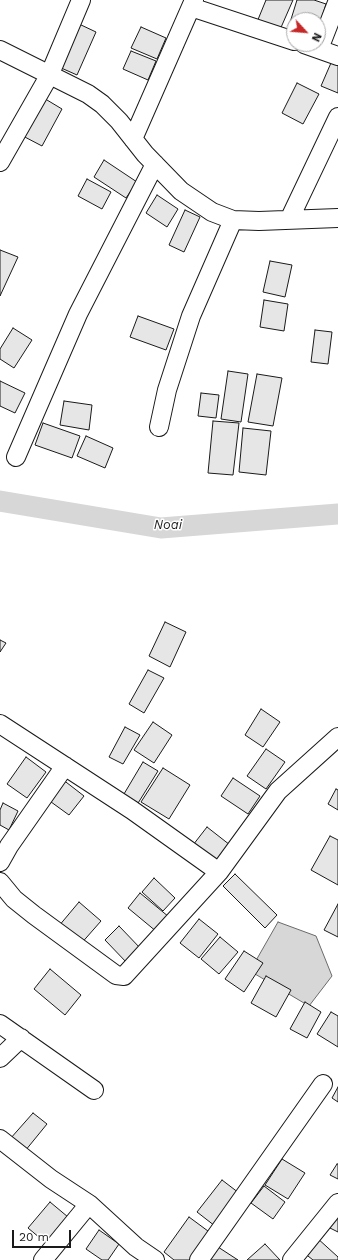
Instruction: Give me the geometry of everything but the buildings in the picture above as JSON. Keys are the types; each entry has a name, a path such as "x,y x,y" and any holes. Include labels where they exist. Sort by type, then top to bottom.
{"street":[{"path":"0,162 49,76 81,0"},
{"path":"326,21 338,0"},
{"path":"133,139 193,3 286,38"},
{"path":"0,50 49,76 88,94 102,104 181,191 212,212 233,220 259,221 338,218"},
{"path":"326,51 338,56"},
{"path":"289,220 338,117"},
{"path":"16,457 78,314 155,164"},
{"path":"159,427 167,390 191,316 233,220"},
{"path":"0,724 132,810 219,872"},
{"path":"0,882 14,899 34,915 116,975 124,976 219,872 278,791 338,737"},
{"path":"0,862 9,846 65,766"},
{"path":"0,1024 94,1090"},
{"path":"0,1058 21,1038"},
{"path":"199,1260 323,1084"},
{"path":"0,1139 51,1179 89,1204 136,1247 155,1260"},
{"path":"292,1260 338,1203"},
{"path":"43,1260 89,1204"}],"shaded area":[{"path":"278,922 316,936 332,976 309,1006 250,971"}],"waterway":[{"name":"Noai","path":"0,501 161,528 338,514"}]}
